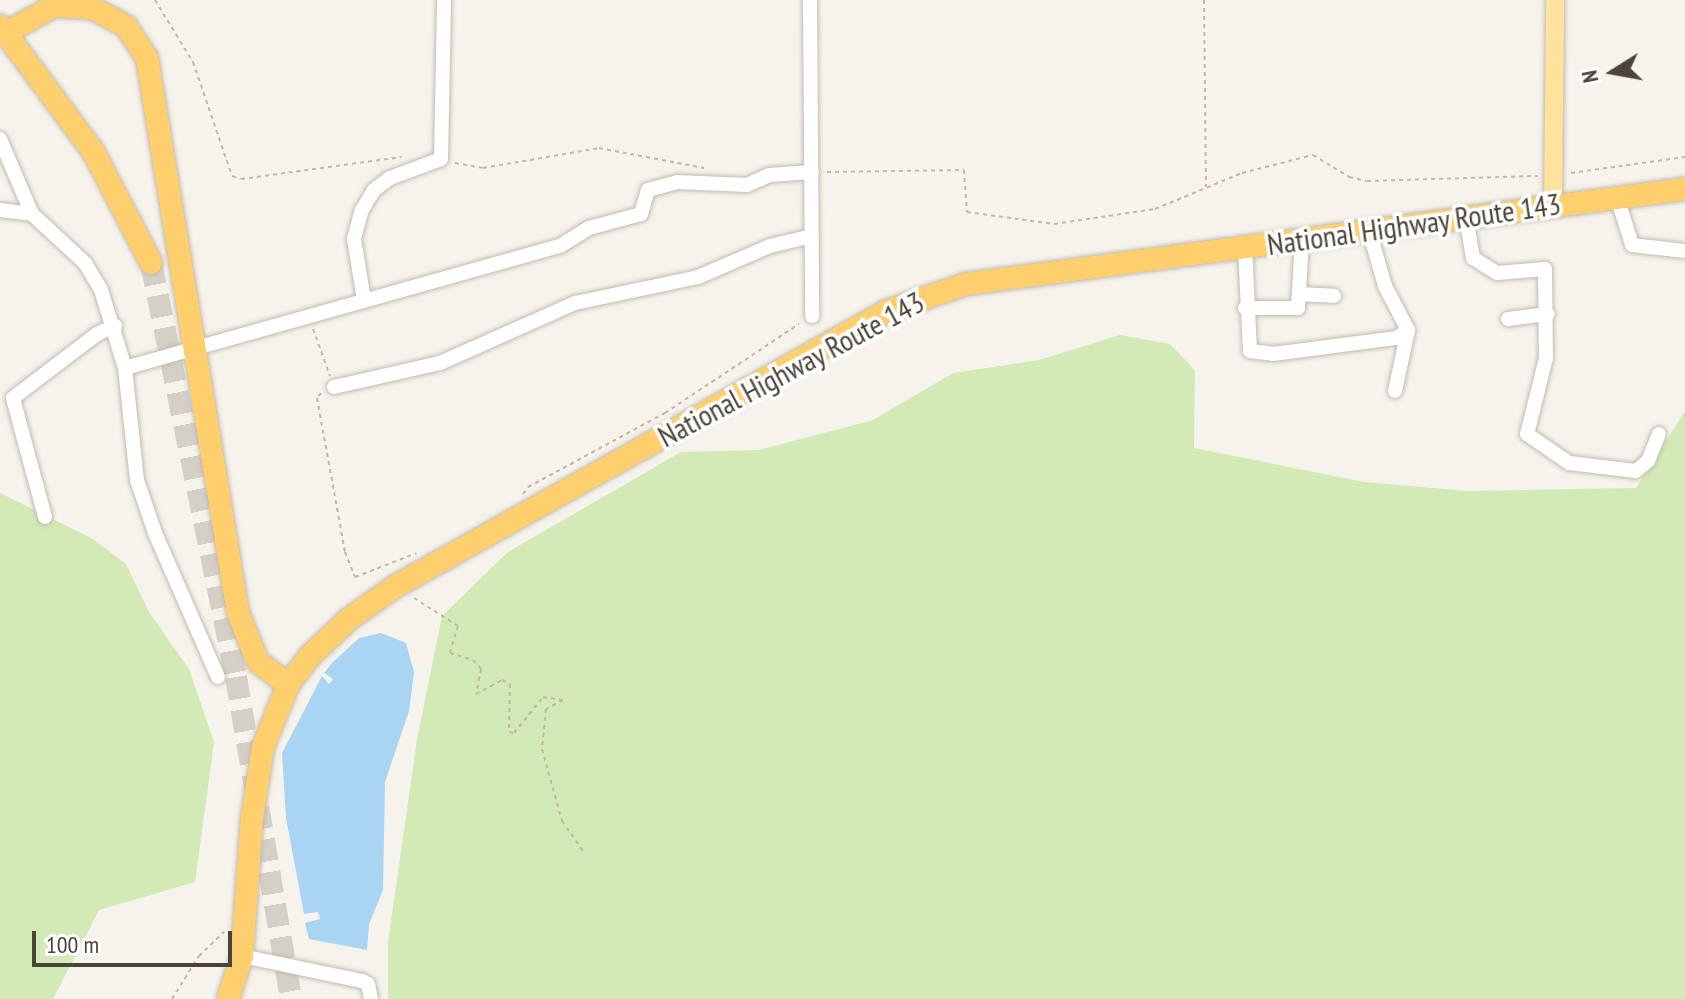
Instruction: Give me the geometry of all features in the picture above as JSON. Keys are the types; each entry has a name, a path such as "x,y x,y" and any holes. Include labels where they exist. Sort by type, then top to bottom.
{"highway":[{"path":"151,263 93,151 3,29 37,12 73,5 109,15 137,40 154,81 193,349 238,613 258,662 288,685"},
{"name":"National Highway Route 143","path":"228,999 242,956 256,775 288,685 329,637 396,586 887,311 927,294 966,284 1685,189"}],"main road":[{"path":"1553,205 1555,0"}],"street":[{"path":"364,300 354,239 362,210 374,190 390,178 441,159 444,0"},
{"path":"810,0 812,316"},
{"path":"0,139 32,214 85,263 115,326 125,368 137,480 155,533 218,677"},
{"path":"125,368 560,246 589,228 641,214 648,190 677,182 747,185 769,175 812,172"},
{"path":"1617,197 1632,245 1685,251"},
{"path":"0,210 32,214"},
{"path":"1466,217 1473,258 1497,273 1545,269 1548,314 1546,358 1527,434 1569,463 1636,471 1648,461 1659,434"},
{"path":"1369,230 1385,286 1408,330 1395,391"},
{"path":"334,387 440,363 575,303 698,277 770,246 812,236"},
{"path":"1245,308 1298,308 1302,239"},
{"path":"1245,246 1245,308 1250,351 1273,354 1397,338 1408,330"},
{"path":"1299,294 1334,296"},
{"path":"1508,319 1548,314"},
{"path":"45,517 13,398 97,334 115,326"},
{"path":"242,956 362,981 368,984 371,999"}],"path":[{"path":"155,0 193,62 232,176 241,179 411,156"},
{"path":"1204,0 1206,189"},
{"path":"441,159 483,168 599,148 715,170"},
{"path":"812,172 964,170 967,212 1054,224 1155,209 1242,173 1313,155 1349,177 1367,181 1543,176"},
{"path":"1566,174 1685,157"},
{"path":"310,316 334,387 317,398 345,552 355,577 426,549"},
{"path":"523,517 518,501 528,487 665,413 812,316"},
{"path":"396,586 458,626 450,653 473,660 481,669 476,694 502,680 510,684 509,732 514,733 543,697 563,700 546,709 542,749 562,821 585,854"},
{"path":"172,999 199,956 221,934 246,919"}],"green space":[{"path":"1120,335 1170,344 1195,370 1194,448 1364,482 1467,491 1636,488 1685,411 1685,999 388,999 388,942 417,740 442,616 508,552 681,452 759,450 873,420 953,373 1039,360"},
{"path":"0,493 93,539 126,564 149,612 189,669 214,742 195,882 99,910 53,999 0,999"}],"water":[{"path":"381,633 406,643 414,672 409,711 385,782 383,890 369,924 367,950 309,939 305,923 320,919 318,912 304,914 286,818 282,753 322,676 329,684 333,679 324,673 333,662 359,638"}],"tunnel":[{"path":"151,263 236,677 291,999"}]}
